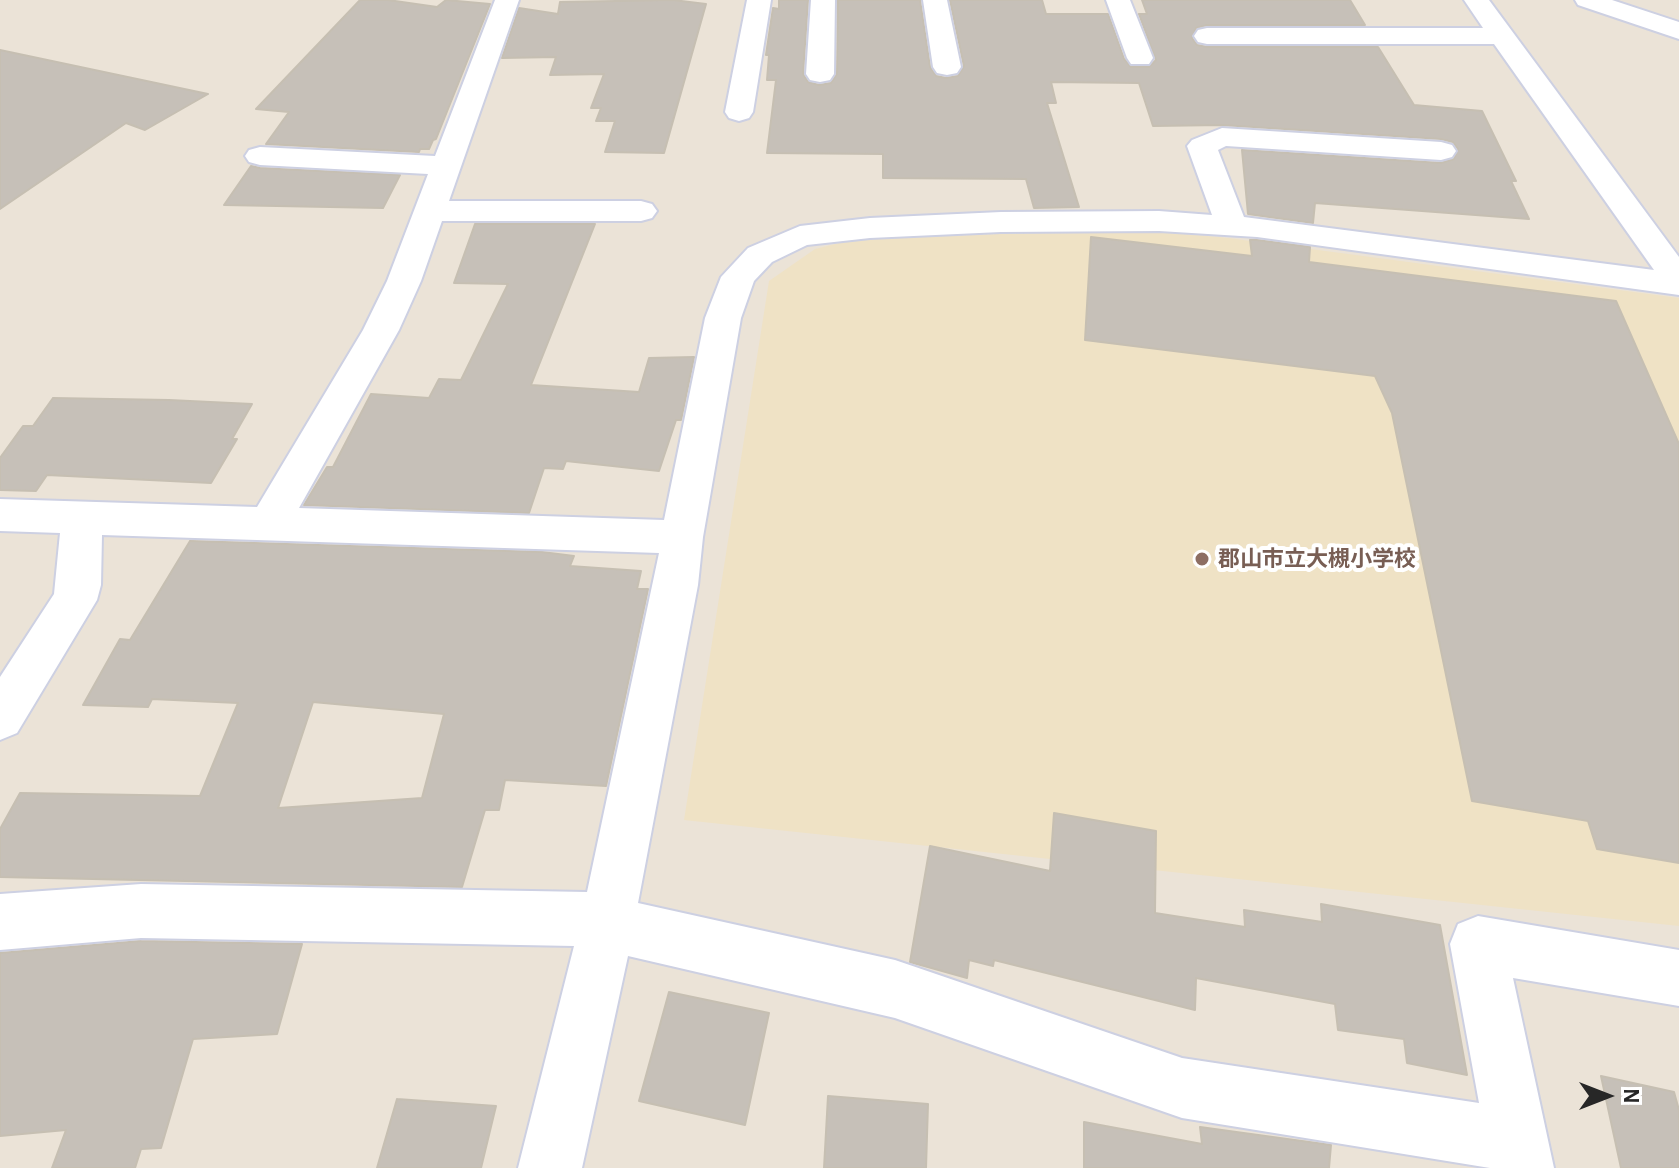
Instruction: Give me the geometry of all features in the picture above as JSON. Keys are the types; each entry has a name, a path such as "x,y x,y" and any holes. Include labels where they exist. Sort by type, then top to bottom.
{"street":[{"path":"269,523 381,330 430,211 507,0"},
{"path":"739,112 759,0"},
{"path":"820,74 823,0"},
{"path":"935,0 947,67"},
{"path":"1118,0 1140,58"},
{"path":"1476,0 1679,282"},
{"path":"1587,0 1679,31"},
{"path":"1207,36 1503,36"},
{"path":"1232,226 1202,146 1222,137 1441,151"},
{"path":"260,156 446,166"},
{"path":"430,211 641,211"},
{"path":"550,1168 607,924 676,585 682,537 723,318 738,277 760,255 800,236 870,228 1159,221 1232,226 1679,282"},
{"path":"0,515 682,537"},
{"path":"0,718 75,600 84,518"},
{"path":"0,922 141,911 586,919 895,989 1182,1088 1446,1131 1518,1153 1478,944 1679,978"}],"shaded area":[{"name":"郡山市立大槻小学校","path":"1137,229 1228,238 1679,298 1679,926 684,820 769,281 815,249 855,239"}],"building":[{"path":"360,0 388,0 437,7 446,0 490,4 436,139 429,149 420,149 419,152 266,144 289,112 256,109"},
{"path":"673,0 706,4 664,153 605,152 615,121 596,121 601,108 591,108 604,74 550,75 556,57 502,58 519,8 558,14 560,2"},
{"path":"779,0 808,0 803,74 808,82 819,85 831,83 837,74 838,0 920,0 930,67 936,76 946,78 958,76 964,66 950,0 1042,0 1046,14 1108,14 1124,59 1131,67 1149,67 1156,60 1139,14 1147,14 1142,0 1350,0 1365,25 1207,25 1196,28 1192,38 1197,45 1207,47 1378,47 1414,105 1482,111 1516,181 1511,181 1529,219 1315,203 1313,223 1248,214 1242,150 1441,163 1454,159 1458,149 1453,142 1441,139 1222,125 1153,126 1139,83 1051,82 1056,103 1047,103 1079,207 1034,208 1026,179 883,178 883,154 767,153 776,80 767,80 769,55 766,55 773,8 779,9"},
{"path":"0,50 208,94 145,130 126,123 0,209"},
{"path":"251,166 400,175 383,208 224,205"},
{"path":"475,224 595,224 531,385 639,392 649,358 694,357 681,420 676,420 659,471 566,461 563,469 544,468 529,513 304,505 327,467 333,467 371,394 429,398 439,379 461,380 508,284 454,283"},
{"path":"1091,237 1252,256 1250,240 1257,240 1310,247 1309,262 1616,301 1679,444 1679,863 1597,849 1588,821 1472,801 1392,413 1375,376 1085,340"},
{"path":"53,398 252,404 232,439 237,439 211,483 47,475 36,491 0,490 0,458 23,426 33,426"},
{"path":"190,541 542,552 574,556 570,566 641,571 637,589 648,589 606,786 505,780 499,810 485,810 462,887 0,877 0,829 20,793 200,796 238,703 152,699 148,707 83,705 120,639 130,640","holes":["313,702 444,714 422,798 278,808"]},
{"path":"1054,813 1156,831 1155,913 1245,927 1244,910 1322,922 1321,904 1440,925 1467,1075 1407,1063 1404,1039 1338,1030 1335,1004 1196,978 1195,1010 994,960 993,966 969,960 967,978 910,962 930,846 1050,871"},
{"path":"141,941 302,944 277,1034 193,1039 161,1148 141,1149 135,1168 52,1168 66,1130 0,1136 0,953"},
{"path":"669,992 769,1013 745,1125 639,1101"},
{"path":"1601,1076 1674,1092 1679,1110 1679,1168 1621,1168"},
{"path":"828,1096 928,1104 926,1168 824,1168"},
{"path":"397,1099 496,1106 481,1168 377,1168"},
{"path":"1084,1122 1202,1144 1200,1127 1331,1145 1329,1168 1084,1168"}],"place":[{"name":"郡山市立大槻小学校","path":"1202,559"}]}
